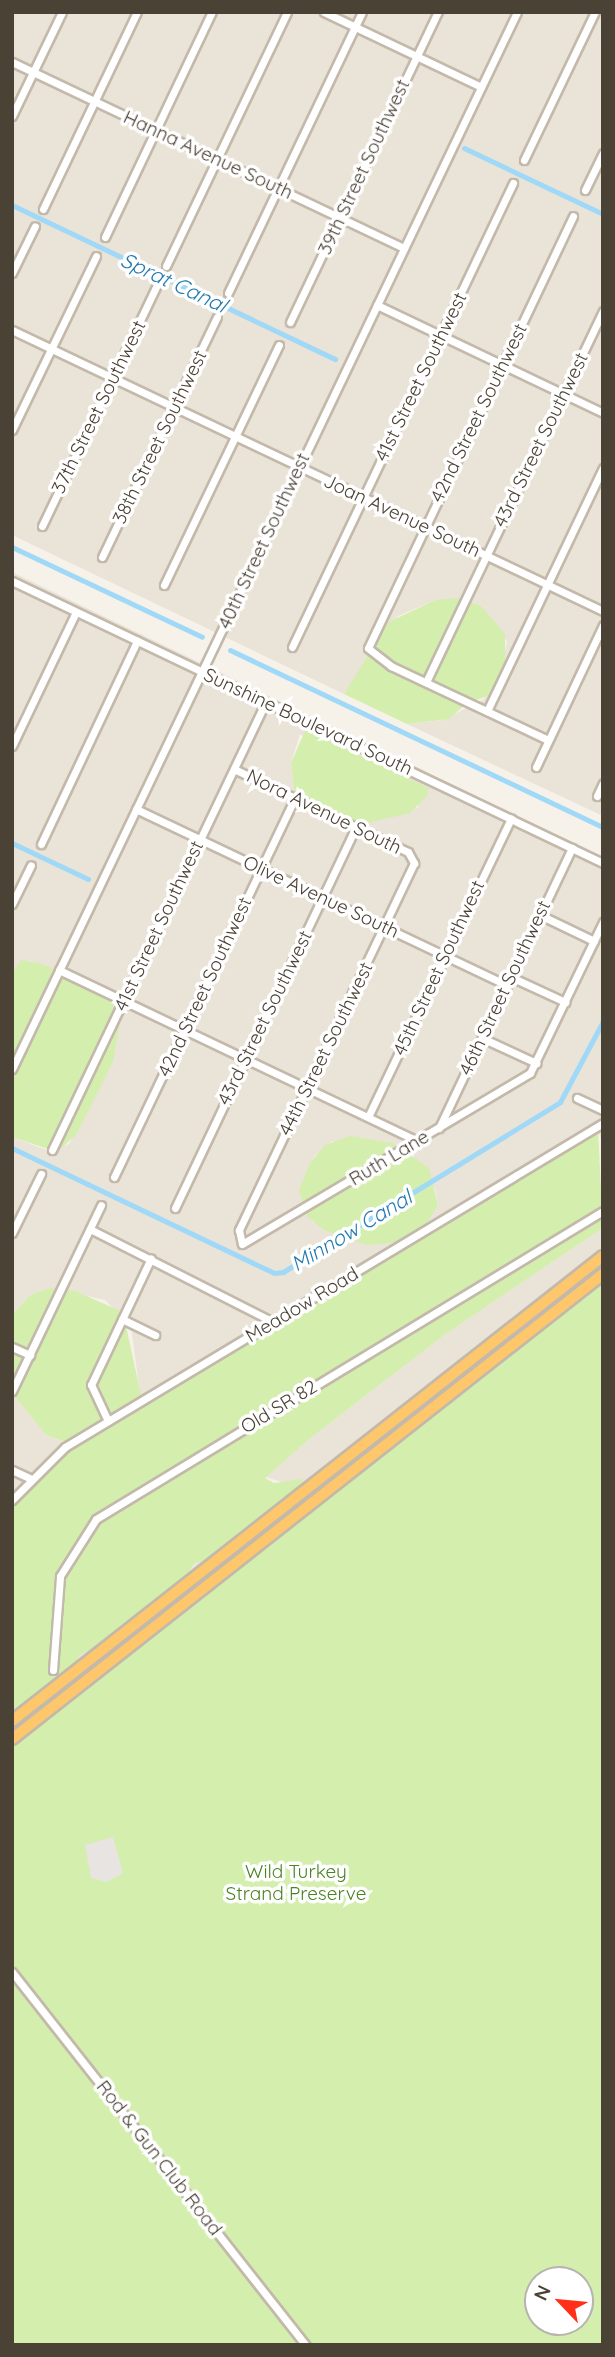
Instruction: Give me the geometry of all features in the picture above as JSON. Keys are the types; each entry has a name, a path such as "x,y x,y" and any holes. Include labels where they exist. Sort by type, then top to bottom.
{"highway":[{"path":"12,1721 603,1256"},
{"path":"12,1740 602,1274"},
{"path":"76,1690 79,1677 142,1619"},
{"path":"12,1732 54,1698 57,1686"}],"street":[{"path":"12,116 61,12"},
{"path":"43,209 137,12"},
{"path":"105,237 212,12"},
{"path":"166,266 287,12"},
{"path":"324,12 481,87"},
{"path":"228,293 362,12"},
{"name":"39th Street Southwest","path":"290,322 438,12"},
{"name":"40th Street Southwest","path":"12,1069 517,12"},
{"path":"524,160 599,13"},
{"name":"Hanna Avenue South","path":"12,62 404,248"},
{"path":"585,190 603,153"},
{"name":"41st Street Southwest","path":"292,647 513,183"},
{"name":"42nd Street Southwest","path":"426,682 368,648 573,216"},
{"path":"12,273 35,226"},
{"path":"12,430 96,256"},
{"name":"37th Street Southwest","path":"42,526 156,287"},
{"path":"377,305 603,413"},
{"name":"43rd Street Southwest","path":"426,682 603,311"},
{"name":"38th Street Southwest","path":"102,557 217,317"},
{"name":"Joan Avenue South","path":"12,330 603,611"},
{"path":"164,585 279,345"},
{"path":"487,711 603,468"},
{"name":"Sunshine Boulevard South","path":"13,584 603,863"},
{"path":"12,746 76,612"},
{"path":"536,767 603,625"},
{"path":"41,844 137,641"},
{"path":"426,682 548,740"},
{"name":"41st Street Southwest","path":"52,1150 266,702"},
{"name":"Nora Avenue South","path":"234,769 414,858"},
{"path":"597,796 603,783"},
{"name":"42nd Street Southwest","path":"114,1177 295,798"},
{"name":"Olive Avenue South","path":"136,809 507,985"},
{"name":"45th Street Southwest","path":"368,1117 511,819"},
{"name":"43rd Street Southwest","path":"175,1208 356,827"},
{"name":"46th Street Southwest","path":"439,1128 572,848"},
{"name":"44th Street Southwest","path":"238,1241 414,858"},
{"path":"12,904 31,865"},
{"path":"540,915 594,941"},
{"path":"482,1038 536,1063 603,922"},
{"path":"59,970 417,1141"},
{"path":"511,977 565,1002"},
{"path":"12,1043 22,1048"},
{"name":"Ruth Lane","path":"238,1241 248,1243 439,1128 536,1063"},
{"path":"577,1098 603,1110"},
{"name":"Meadow Road","path":"12,1500 30,1478 108,1421 603,1124"},
{"path":"12,1233 41,1174"},
{"path":"12,1391 101,1205"},
{"name":"Old SR 82","path":"53,1670 60,1576 96,1519 603,1211"},
{"path":"90,1229 273,1322"},
{"path":"108,1421 91,1385 151,1258"},
{"path":"122,1319 155,1335"},
{"path":"12,1346 30,1355"},
{"path":"12,1470 30,1478"},
{"name":"Rod & Gun Club Road","path":"12,1972 306,2345"}],"shaded area":[{"path":"12,12 603,12 603,816 407,724 443,720 484,699 501,673 507,641 481,606 435,600 398,616 344,694 12,535"},
{"path":"12,572 603,857 603,860 12,579"},
{"path":"12,584 603,865 603,1143 598,1131 141,1401 131,1326 105,1300 50,1288 30,1295 12,1315 12,1137 49,1151 69,1144 113,1062 87,988 30,961 12,974","holes":["300,734 420,807 369,818 295,796 291,763","332,1141 435,1188 438,1205 313,1222 299,1190 314,1157"]},
{"path":"603,1228 603,1253 78,1666 79,1655 180,1585 196,1563 299,1487 265,1477 308,1440 447,1333"},
{"path":"12,1393 46,1435 68,1444 12,1495"},
{"path":"113,1837 123,1873 107,1882 91,1878 85,1845"}],"green space":[{"path":"457,598 481,606 505,634 505,661 491,695 467,703 449,719 407,724 344,694 389,622 435,600"},
{"path":"306,729 428,788 428,795 410,813 358,825 295,796 291,763"},
{"path":"21,960 43,964 107,997 121,1016 113,1062 76,1135 57,1152 12,1137 12,974"},
{"path":"598,1130 603,1228 447,1333 308,1440 265,1478 274,1483 303,1479 303,1485 213,1559 195,1563 183,1582 100,1646 79,1655 78,1666 12,1718 12,1495 67,1443 46,1435 12,1393 12,1315 30,1295 50,1288 75,1291 123,1312 142,1400"},
{"path":"350,1136 392,1143 429,1168 438,1205 424,1228 401,1242 367,1245 324,1230 307,1216 299,1190 310,1163 325,1145"},
{"name":"Wild Turkey Strand Preserve","path":"603,1277 603,2345 12,2345 12,1743"}],"waterway":[{"path":"464,148 603,214"},
{"name":"Sprat Canal","path":"12,205 335,359"},
{"path":"12,547 202,637"},
{"path":"230,650 603,827"},
{"path":"12,843 88,879"},
{"name":"Minnow Canal","path":"12,1148 274,1273 283,1272 560,1102 603,1021"}]}
